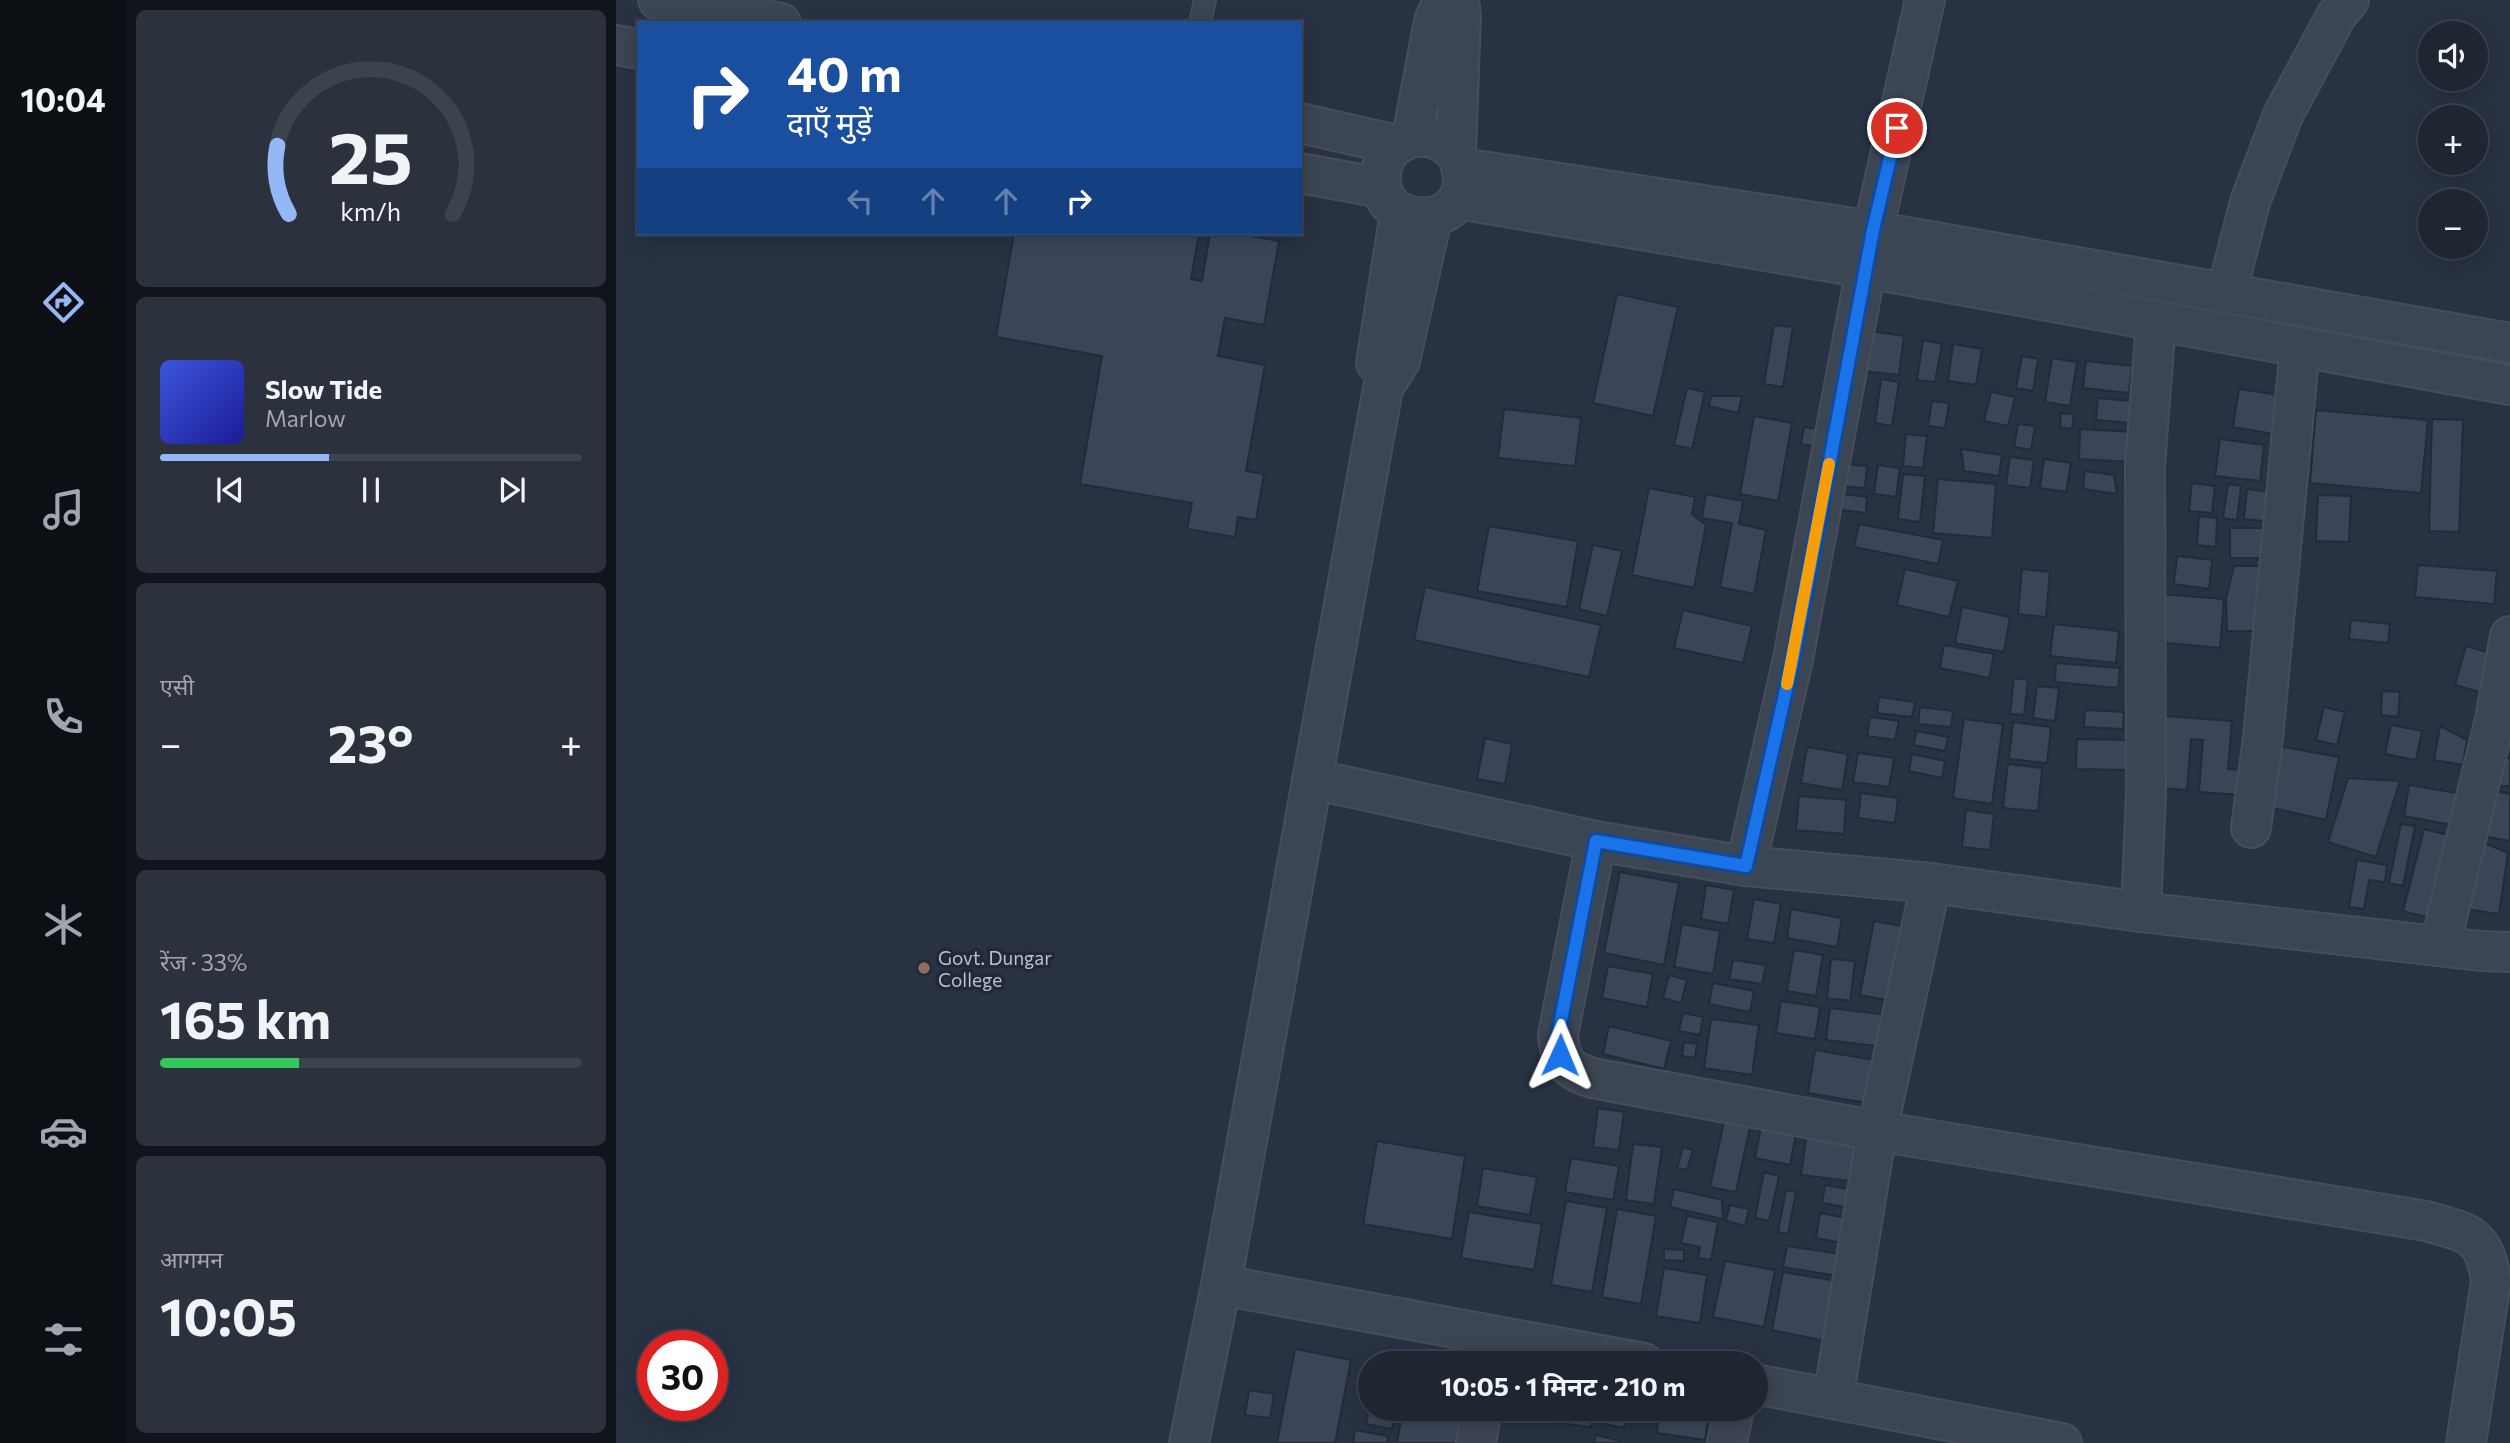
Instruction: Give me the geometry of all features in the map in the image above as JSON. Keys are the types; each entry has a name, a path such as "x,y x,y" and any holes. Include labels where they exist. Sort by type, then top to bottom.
{"street":[{"path":"658,0 770,21"},
{"path":"1443,0 1434,21 1405,141 1386,156 1381,172 1432,190 2510,385"},
{"path":"1189,1443 1222,1285 1383,388 1400,361 1432,190 1461,16 1459,0"},
{"path":"1746,866 1793,659 1873,230 1925,0"},
{"path":"2227,291 2250,202 2283,115 2336,16 2349,0"},
{"path":"616,45 637,49"},
{"path":"1302,122 1405,141 1428,137 1444,142 1432,190"},
{"path":"1302,173 1432,190 1873,230 2510,343"},
{"path":"2141,912 2146,793 2145,466 2156,321"},
{"path":"2251,828 2264,724 2300,347"},
{"path":"2440,946 2495,719 2510,636"},
{"path":"1312,779 1596,841 1746,866 1930,883 2141,912 2510,952"},
{"path":"1596,841 1558,1035 1560,1055 1570,1070 1592,1078 1877,1131 2426,1221 2464,1231 2479,1243 2488,1259 2491,1281 2466,1443"},
{"path":"1833,1399 1877,1131 1930,883"},
{"path":"1222,1285 1492,1349 1514,1351"},
{"path":"1768,1386 1833,1399 1989,1437 2062,1443"},
{"path":"1476,1443 1480,1421"},
{"path":"1727,1443 1732,1421"}],"lane":[{"path":"1200,21 1205,0"}],"building":[{"path":"1014,235 1199,235 1191,279 1202,281 1210,235 1244,235 1279,241 1264,325 1225,318 1218,356 1265,365 1246,471 1264,474 1256,520 1238,517 1235,537 1187,529 1192,503 1080,484 1102,356 996,337"},
{"path":"1617,294 1678,307 1653,416 1593,403"},
{"path":"1774,325 1793,327 1783,387 1764,384"},
{"path":"1870,331 1904,336 1899,375 1864,371"},
{"path":"1923,340 1942,344 1935,382 1917,380"},
{"path":"1953,344 1982,349 1976,385 1948,381"},
{"path":"2022,356 2038,359 2033,391 2016,388"},
{"path":"2052,358 2077,362 2070,406 2045,402"},
{"path":"2086,361 2132,366 2129,393 2083,388"},
{"path":"1881,379 1899,382 1892,426 1875,423"},
{"path":"1687,388 1705,392 1692,449 1674,445"},
{"path":"2239,389 2286,396 2280,435 2233,427"},
{"path":"1991,392 2015,397 2008,426 1984,421"},
{"path":"1711,396 1742,396 1738,413 1709,406"},
{"path":"2098,398 2131,401 2129,423 2096,420"},
{"path":"1932,401 1949,403 1945,428 1928,426"},
{"path":"1504,409 1581,418 1575,466 1498,458"},
{"path":"2316,410 2428,420 2421,493 2310,483"},
{"path":"2061,413 2074,414 2072,429 2060,427"},
{"path":"1754,416 1792,423 1778,501 1740,494"},
{"path":"2432,419 2463,420 2459,532 2429,531"},
{"path":"2018,424 2035,426 2031,450 2014,447"},
{"path":"1804,427 1824,430 1821,447 1801,444"},
{"path":"2080,429 2132,432 2131,462 2079,459"},
{"path":"1906,434 1927,436 1923,468 1903,466"},
{"path":"2220,439 2264,445 2260,481 2215,476"},
{"path":"1961,449 2002,455 1999,476 1964,471"},
{"path":"2010,457 2034,460 2030,488 2006,485"},
{"path":"2044,459 2071,463 2066,492 2040,488"},
{"path":"1843,464 1867,466 1865,488 1841,486"},
{"path":"1878,465 1900,468 1896,497 1874,494"},
{"path":"2085,471 2114,475 2117,494 2083,489"},
{"path":"1903,474 1925,476 1920,522 1898,519"},
{"path":"1938,479 1996,484 1992,538 1933,533"},
{"path":"2192,483 2215,486 2212,513 2189,511"},
{"path":"2228,484 2241,486 2237,520 2223,518"},
{"path":"1649,488 1695,497 1692,514 1706,525 1694,588 1632,575"},
{"path":"2247,489 2277,493 2274,522 2244,519"},
{"path":"1706,494 1743,501 1739,524 1766,530 1754,594 1720,587 1732,523 1702,518"},
{"path":"1843,494 1867,497 1866,513 1842,510"},
{"path":"2318,495 2351,496 2349,542 2316,541"},
{"path":"2199,516 2217,518 2216,547 2197,545"},
{"path":"1859,524 1943,540 1938,564 1854,547"},
{"path":"1489,526 1578,541 1567,607 1477,591"},
{"path":"2230,528 2263,528 2263,558 2230,558"},
{"path":"1593,545 1622,551 1607,616 1579,609"},
{"path":"2177,556 2212,560 2209,589 2174,584"},
{"path":"2418,565 2497,571 2494,604 2415,597"},
{"path":"2234,566 2269,566 2269,631 2227,631 2226,599"},
{"path":"1905,569 1958,581 1949,617 1897,605"},
{"path":"2022,569 2050,572 2046,617 2018,614"},
{"path":"1425,587 1601,625 1589,677 1414,640"},
{"path":"2161,594 2224,599 2220,648 2157,642"},
{"path":"1962,607 2010,617 2004,652 1955,643"},
{"path":"1683,610 1752,626 1743,663 1674,648"},
{"path":"2351,620 2390,624 2388,643 2349,639"},
{"path":"2054,624 2119,631 2116,663 2050,656"},
{"path":"1944,645 1994,654 1989,678 1940,668"},
{"path":"2466,646 2497,655 2486,694 2455,685"},
{"path":"2056,663 2120,668 2118,688 2055,682"},
{"path":"2014,678 2028,680 2024,715 2010,714"},
{"path":"2037,686 2059,688 2055,721 2033,718"},
{"path":"2382,691 2400,692 2398,717 2381,715"},
{"path":"1879,697 1915,702 1912,717 1877,713"},
{"path":"1920,707 1953,711 1951,727 1918,724"},
{"path":"2324,707 2345,712 2337,745 2316,740"},
{"path":"2085,710 2124,712 2123,729 2084,727"},
{"path":"2164,716 2232,721 2228,769 2245,770 2243,795 2199,792 2203,740 2191,739 2187,790 2158,788"},
{"path":"1870,717 1899,721 1895,740 1867,736"},
{"path":"1964,719 2003,724 1992,804 1953,798"},
{"path":"2013,722 2051,727 2047,763 2009,759"},
{"path":"2391,725 2422,731 2416,760 2385,754"},
{"path":"2440,726 2467,740 2463,765 2434,760"},
{"path":"1916,731 1948,737 1945,751 1914,745"},
{"path":"1485,738 1512,744 1505,784 1477,779"},
{"path":"2077,739 2127,740 2127,770 2076,769"},
{"path":"2272,745 2339,757 2326,820 2263,806"},
{"path":"1807,747 1848,754 1842,790 1801,783"},
{"path":"1858,753 1894,758 1889,787 1853,782"},
{"path":"1912,754 1945,761 1942,778 1909,771"},
{"path":"2497,758 2510,758 2510,786 2498,786"},
{"path":"2008,764 2042,768 2038,811 2003,808"},
{"path":"2348,778 2400,781 2376,857 2328,842"},
{"path":"2409,785 2457,793 2452,825 2404,816"},
{"path":"2484,789 2510,794 2510,841 2476,835"},
{"path":"1861,793 1898,798 1895,823 1858,818"},
{"path":"1799,796 1846,800 1844,834 1796,830"},
{"path":"1966,810 1994,814 1990,850 1962,847"},
{"path":"2401,824 2415,826 2403,886 2389,883"},
{"path":"2424,829 2455,837 2434,919 2403,911"},
{"path":"2475,839 2508,853 2499,914 2465,909"},
{"path":"2357,860 2387,865 2385,882 2369,880 2364,909 2349,907"},
{"path":"1620,872 1679,883 1664,965 1604,953"},
{"path":"1706,885 1734,890 1728,924 1701,919"},
{"path":"1754,899 1781,904 1774,943 1747,939"},
{"path":"1791,909 1842,918 1837,947 1787,938"},
{"path":"1874,921 1911,928 1897,1002 1860,995"},
{"path":"1682,924 1720,931 1713,974 1674,967"},
{"path":"1794,950 1823,955 1816,996 1787,991"},
{"path":"1831,959 1855,961 1850,1001 1827,998"},
{"path":"1733,960 1766,965 1762,984 1729,979"},
{"path":"1608,966 1653,974 1647,1007 1602,998"},
{"path":"1669,975 1687,980 1681,1003 1663,998"},
{"path":"1713,983 1754,991 1750,1012 1709,1004"},
{"path":"1781,1001 1820,1007 1815,1039 1776,1033"},
{"path":"1830,1008 1888,1015 1884,1047 1826,1040"},
{"path":"1683,1013 1703,1017 1700,1035 1679,1031"},
{"path":"1711,1019 1759,1025 1752,1075 1704,1068"},
{"path":"1609,1026 1671,1041 1664,1069 1603,1054"},
{"path":"1684,1042 1697,1044 1695,1058 1682,1056"},
{"path":"1815,1050 1880,1061 1873,1104 1808,1093"},
{"path":"1598,1108 1624,1112 1619,1150 1593,1147"},
{"path":"1725,1117 1751,1122 1736,1192 1710,1187"},
{"path":"1763,1117 1798,1124 1790,1165 1755,1158"},
{"path":"1807,1132 1856,1140 1850,1181 1801,1175"},
{"path":"1377,1141 1465,1156 1452,1239 1363,1224"},
{"path":"1633,1144 1662,1147 1654,1204 1626,1200"},
{"path":"1683,1147 1693,1150 1687,1170 1677,1168"},
{"path":"1571,1158 1619,1166 1613,1200 1565,1192"},
{"path":"1483,1168 1537,1177 1530,1215 1477,1206"},
{"path":"1764,1172 1779,1176 1769,1221 1755,1218"},
{"path":"1825,1185 1860,1191 1857,1209 1822,1203"},
{"path":"1674,1189 1722,1200 1723,1219 1670,1207"},
{"path":"1786,1190 1796,1192 1788,1234 1778,1232"},
{"path":"1566,1201 1607,1208 1592,1292 1551,1285"},
{"path":"1730,1205 1749,1209 1745,1226 1726,1221"},
{"path":"1617,1209 1656,1216 1641,1304 1602,1297"},
{"path":"1469,1212 1542,1224 1534,1270 1461,1258"},
{"path":"1820,1213 1853,1219 1848,1244 1816,1238"},
{"path":"1687,1216 1718,1222 1711,1260 1698,1258 1700,1247 1681,1243"},
{"path":"1787,1246 1848,1255 1844,1277 1783,1267"},
{"path":"1664,1249 1684,1250 1684,1261 1664,1260"},
{"path":"1725,1261 1775,1270 1764,1327 1713,1317"},
{"path":"1664,1268 1707,1275 1700,1323 1656,1316"},
{"path":"1783,1272 1843,1282 1831,1342 1772,1330"},
{"path":"1295,1349 1351,1360 1335,1443 1277,1443"},
{"path":"1249,1390 1274,1394 1270,1418 1245,1415"},
{"path":"1367,1421 1394,1421 1392,1429 1366,1424"},
{"path":"1401,1421 1467,1421 1463,1443 1397,1443"},
{"path":"1551,1421 1592,1421 1591,1427"},
{"path":"1606,1421 1625,1421 1624,1428 1605,1424"},
{"path":"1658,1421 1708,1421 1705,1440 1657,1433"},
{"path":"1355,1430 1388,1436 1387,1443 1353,1443"},
{"path":"1596,1435 1621,1441 1594,1443"}],"slow traffic":[{"path":"1787,684 1829,464"}],"place":[{"name":"Govt. Dungar College","path":"924,968"}],"route":[{"path":"1560,1055 1558,1035 1596,841 1746,866 1793,659 1873,230 1897,128"}]}
